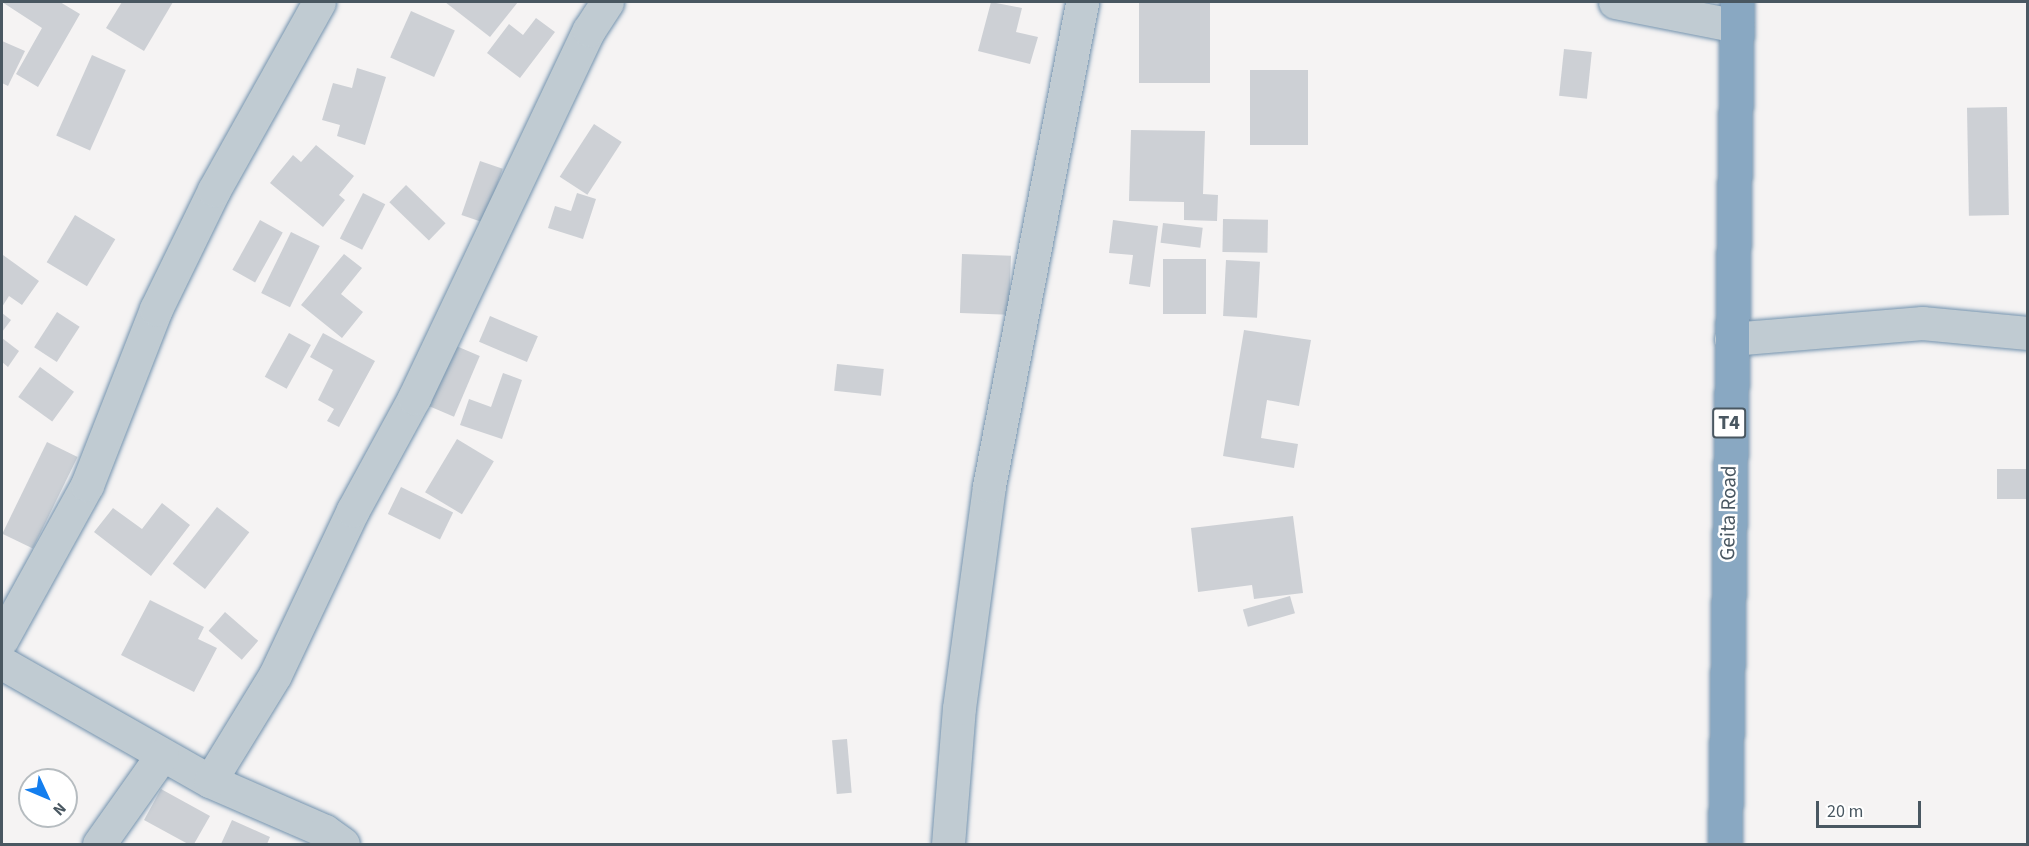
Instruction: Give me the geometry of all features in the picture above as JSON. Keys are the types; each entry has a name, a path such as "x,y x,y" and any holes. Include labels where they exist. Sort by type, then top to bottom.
{"highway":[{"name":"Geita Road","path":"1725,844 1737,14"}],"street":[{"path":"2,639 87,485 156,309 209,200 319,2"},
{"path":"210,781 275,675 353,510 414,398 589,30 607,2"},
{"path":"948,844 959,708 989,486 1082,2"},
{"path":"1615,2 1737,14"},
{"path":"1731,339 1922,323 2028,333"},
{"path":"2,663 210,781 325,831 343,844"},
{"path":"99,844 162,755"}],"building":[{"path":"2,2 60,2 80,14 38,87 16,74 42,28"},
{"path":"122,2 173,2 144,51 106,28"},
{"path":"445,2 518,2 490,37"},
{"path":"991,2 1022,8 1016,32 1038,37 1030,64 978,51"},
{"path":"1139,2 1210,2 1210,83 1139,83"},
{"path":"411,11 455,31 434,77 390,58"},
{"path":"536,18 555,32 520,78 487,53 509,24 523,35"},
{"path":"2,41 25,51 8,86 2,83"},
{"path":"1564,49 1592,52 1587,99 1559,96"},
{"path":"92,55 126,70 90,150 56,135"},
{"path":"357,68 386,77 365,145 337,136 340,125 322,120 333,83 352,88"},
{"path":"1250,70 1308,70 1308,145 1250,145"},
{"path":"2007,107 2009,215 1969,216 1967,108"},
{"path":"594,124 622,142 587,195 560,177"},
{"path":"1131,130 1205,131 1203,194 1218,195 1217,221 1184,220 1184,202 1129,201"},
{"path":"316,145 354,176 339,195 345,200 323,227 270,183 293,155 301,162"},
{"path":"480,161 503,169 484,223 461,215"},
{"path":"406,185 446,223 429,240 389,202"},
{"path":"363,193 385,204 362,250 340,238"},
{"path":"577,193 596,199 583,239 548,228 555,206 571,211"},
{"path":"75,215 115,239 87,286 47,262"},
{"path":"1223,219 1268,220 1267,253 1222,252"},
{"path":"260,220 283,233 255,282 232,270"},
{"path":"1113,220 1158,226 1150,287 1129,284 1133,255 1109,253"},
{"path":"1163,223 1203,228 1200,248 1161,243"},
{"path":"291,232 320,246 290,307 261,293"},
{"path":"344,254 362,268 341,294 363,312 342,338 301,305"},
{"path":"962,254 1011,256 1009,315 960,313"},
{"path":"3,255 39,281 22,305 9,296 2,307"},
{"path":"1163,259 1206,259 1206,314 1163,314"},
{"path":"1226,260 1260,262 1257,318 1223,316"},
{"path":"57,312 80,327 57,362 34,347"},
{"path":"2,313 11,320 2,332"},
{"path":"490,316 538,336 527,362 479,342"},
{"path":"1244,330 1311,340 1299,406 1267,400 1261,438 1298,444 1294,468 1223,456"},
{"path":"289,333 311,345 287,389 265,377"},
{"path":"323,333 375,361 339,427 327,421 334,409 318,400 333,370 310,357"},
{"path":"2,338 19,351 8,367 2,362"},
{"path":"454,345 480,356 454,417 428,406"},
{"path":"837,364 884,369 881,396 834,391"},
{"path":"40,367 74,392 52,422 18,397"},
{"path":"503,373 522,380 502,439 460,425 469,399 491,407"},
{"path":"457,439 494,461 462,514 425,492"},
{"path":"47,442 78,457 33,549 2,534"},
{"path":"1997,469 2028,469 2028,499 1997,499"},
{"path":"401,487 453,512 440,539 388,514"},
{"path":"162,503 190,525 151,576 94,532 113,508 142,529"},
{"path":"217,507 249,532 205,589 173,564"},
{"path":"1293,516 1303,593 1254,599 1252,585 1198,592 1191,528"},
{"path":"1290,596 1295,613 1248,627 1243,610"},
{"path":"150,600 204,627 198,639 217,648 194,692 121,655"},
{"path":"225,612 258,641 242,660 209,631"},
{"path":"847,739 852,793 837,794 832,740"},
{"path":"161,789 210,816 194,844 188,844 144,820"},
{"path":"232,820 270,837 267,844 221,844"}]}
